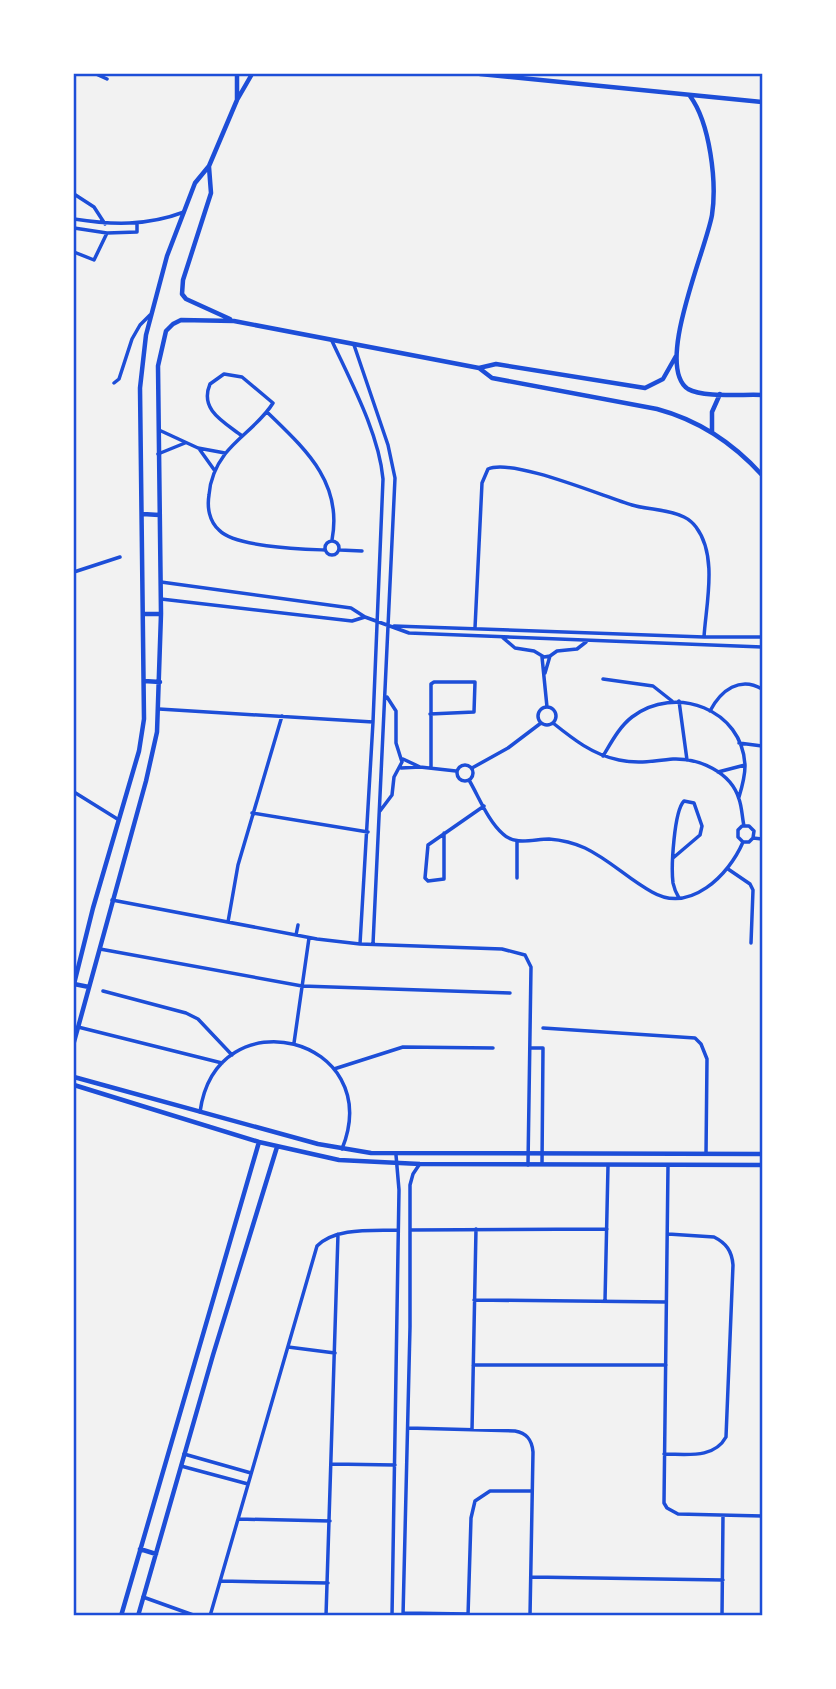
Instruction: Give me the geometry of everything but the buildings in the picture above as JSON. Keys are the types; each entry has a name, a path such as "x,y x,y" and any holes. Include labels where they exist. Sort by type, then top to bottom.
{"street":[{"path":"96,74 107,79"},
{"path":"237,74 237,100"},
{"path":"89,987 74,984 139,751 144,719 140,370 150,315 167,256 198,179 209,166 237,100 252,74"},
{"path":"480,74 762,102"},
{"path":"690,96 709,145 714,193 709,228 682,317 676,355 678,376 685,386 695,392 762,395"},
{"path":"209,166 211,193 183,280 182,294 186,299 234,321"},
{"path":"74,194 94,207 105,224"},
{"path":"74,219 105,224 137,223 168,218 184,212"},
{"path":"74,228 107,233 137,232 137,223"},
{"path":"74,252 94,260 107,233"},
{"path":"114,383 119,379 140,326 150,315"},
{"path":"74,1042 157,732 161,614 158,366 166,331 181,320 234,321 479,368 496,364 645,388 663,379 676,355"},
{"path":"332,341 363,413 382,471 373,740 360,944"},
{"path":"354,345 393,461 389,626 373,944"},
{"path":"479,368 492,378 657,409 682,417 712,432 762,475"},
{"path":"242,436 210,410 206,392 216,378 233,374 242,377 272,400 273,405 267,412 225,453 215,471 209,490 209,512 218,530 226,536 273,546 325,550 333,555 339,550 362,551"},
{"path":"712,432 712,412 721,394"},
{"path":"267,412 324,475 334,507 332,540"},
{"path":"159,430 198,448 225,453"},
{"path":"158,454 185,443"},
{"path":"198,448 215,471"},
{"path":"475,628 482,483 483,475 495,466 540,475 635,506 674,513 690,521 704,542 709,562 704,637"},
{"path":"143,514 159,514"},
{"path":"332,540 338,543 339,550"},
{"path":"325,550 327,542 332,540"},
{"path":"74,572 120,558"},
{"path":"161,582 351,608 365,617 409,633 762,647"},
{"path":"161,599 352,621 365,617"},
{"path":"144,614 161,614"},
{"path":"389,626 762,637"},
{"path":"502,637 515,648 534,651 541,656 577,649 588,641"},
{"path":"732,646 733,637"},
{"path":"541,656 547,707"},
{"path":"545,674 550,656"},
{"path":"603,679 653,686 672,701"},
{"path":"144,681 160,682"},
{"path":"430,714 474,712 475,682 432,683 430,714 430,768"},
{"path":"710,710 718,697 730,686 736,684 762,689"},
{"path":"380,811 392,796 394,777 401,768 401,757 396,743 396,711 386,695"},
{"path":"679,701 687,760"},
{"path":"603,756 621,728 645,709 679,701 710,710 727,724 739,743 745,765 739,797 744,826"},
{"path":"541,723 538,712 547,707"},
{"path":"541,723 553,723 556,718 555,711 547,707"},
{"path":"159,709 373,722"},
{"path":"228,922 252,813 282,716"},
{"path":"472,768 508,748 541,723"},
{"path":"553,723 588,749 603,756 632,762 687,760 708,766 726,779 739,797"},
{"path":"373,740 384,741"},
{"path":"739,743 762,746"},
{"path":"401,757 420,767"},
{"path":"456,771 463,764 472,768"},
{"path":"718,772 745,765"},
{"path":"401,768 456,771"},
{"path":"469,780 473,775 472,768"},
{"path":"456,771 458,779 469,780"},
{"path":"469,780 501,833 517,841 546,839 571,843 601,856 653,893 664,897 678,898 705,888 728,869 743,842"},
{"path":"74,792 119,820"},
{"path":"673,858 700,835 702,826 691,801 684,801 679,807 673,858 673,885 678,898"},
{"path":"444,833 444,879 428,881 425,878 426,847 444,833 484,806"},
{"path":"252,813 368,832"},
{"path":"754,831 749,842 743,842 737,835 739,828 744,826 762,832"},
{"path":"753,838 762,839"},
{"path":"517,841 517,878"},
{"path":"728,869 750,884 753,890 751,943"},
{"path":"112,900 296,935 360,944 502,949 526,955 531,967 528,1165"},
{"path":"296,935 298,925"},
{"path":"294,1043 309,937"},
{"path":"100,949 302,986 510,993"},
{"path":"74,956 80,959"},
{"path":"103,991 186,1013 198,1019 232,1055"},
{"path":"78,1027 222,1063"},
{"path":"543,1028 695,1038 701,1044 707,1059 706,1154"},
{"path":"200,1112 209,1080 232,1055 260,1042 294,1043 319,1055 334,1069 345,1089 349,1100 348,1133 342,1149"},
{"path":"334,1069 403,1047 493,1048"},
{"path":"531,1048 542,1048 542,1165"},
{"path":"74,1077 342,1149 396,1155 762,1154"},
{"path":"74,1085 259,1142 339,1160 420,1164 762,1166"},
{"path":"121,1615 259,1142"},
{"path":"138,1615 277,1147"},
{"path":"392,1615 399,1185 396,1155"},
{"path":"420,1164 410,1185 403,1614 468,1615 471,1518 475,1501 490,1491 532,1491"},
{"path":"605,1301 608,1166"},
{"path":"668,1166 664,1454 664,1496 667,1508 678,1514 762,1516"},
{"path":"399,1185 410,1185"},
{"path":"472,1430 476,1229"},
{"path":"410,1230 607,1229"},
{"path":"210,1615 314,1253 323,1240 338,1234 398,1230"},
{"path":"326,1615 338,1234"},
{"path":"664,1454 714,1451 722,1445 726,1437 733,1265 730,1251 721,1240 714,1237 667,1234"},
{"path":"474,1300 666,1302"},
{"path":"288,1347 335,1353"},
{"path":"473,1365 666,1366"},
{"path":"408,1428 515,1431 523,1432 529,1437 533,1444 530,1615"},
{"path":"395,1444 407,1444"},
{"path":"184,1454 251,1473"},
{"path":"332,1464 395,1465"},
{"path":"181,1466 248,1484"},
{"path":"722,1615 723,1515"},
{"path":"238,1519 330,1521"},
{"path":"140,1549 156,1554"},
{"path":"531,1577 723,1580"},
{"path":"220,1581 328,1583"},
{"path":"144,1597 196,1615"}]}
